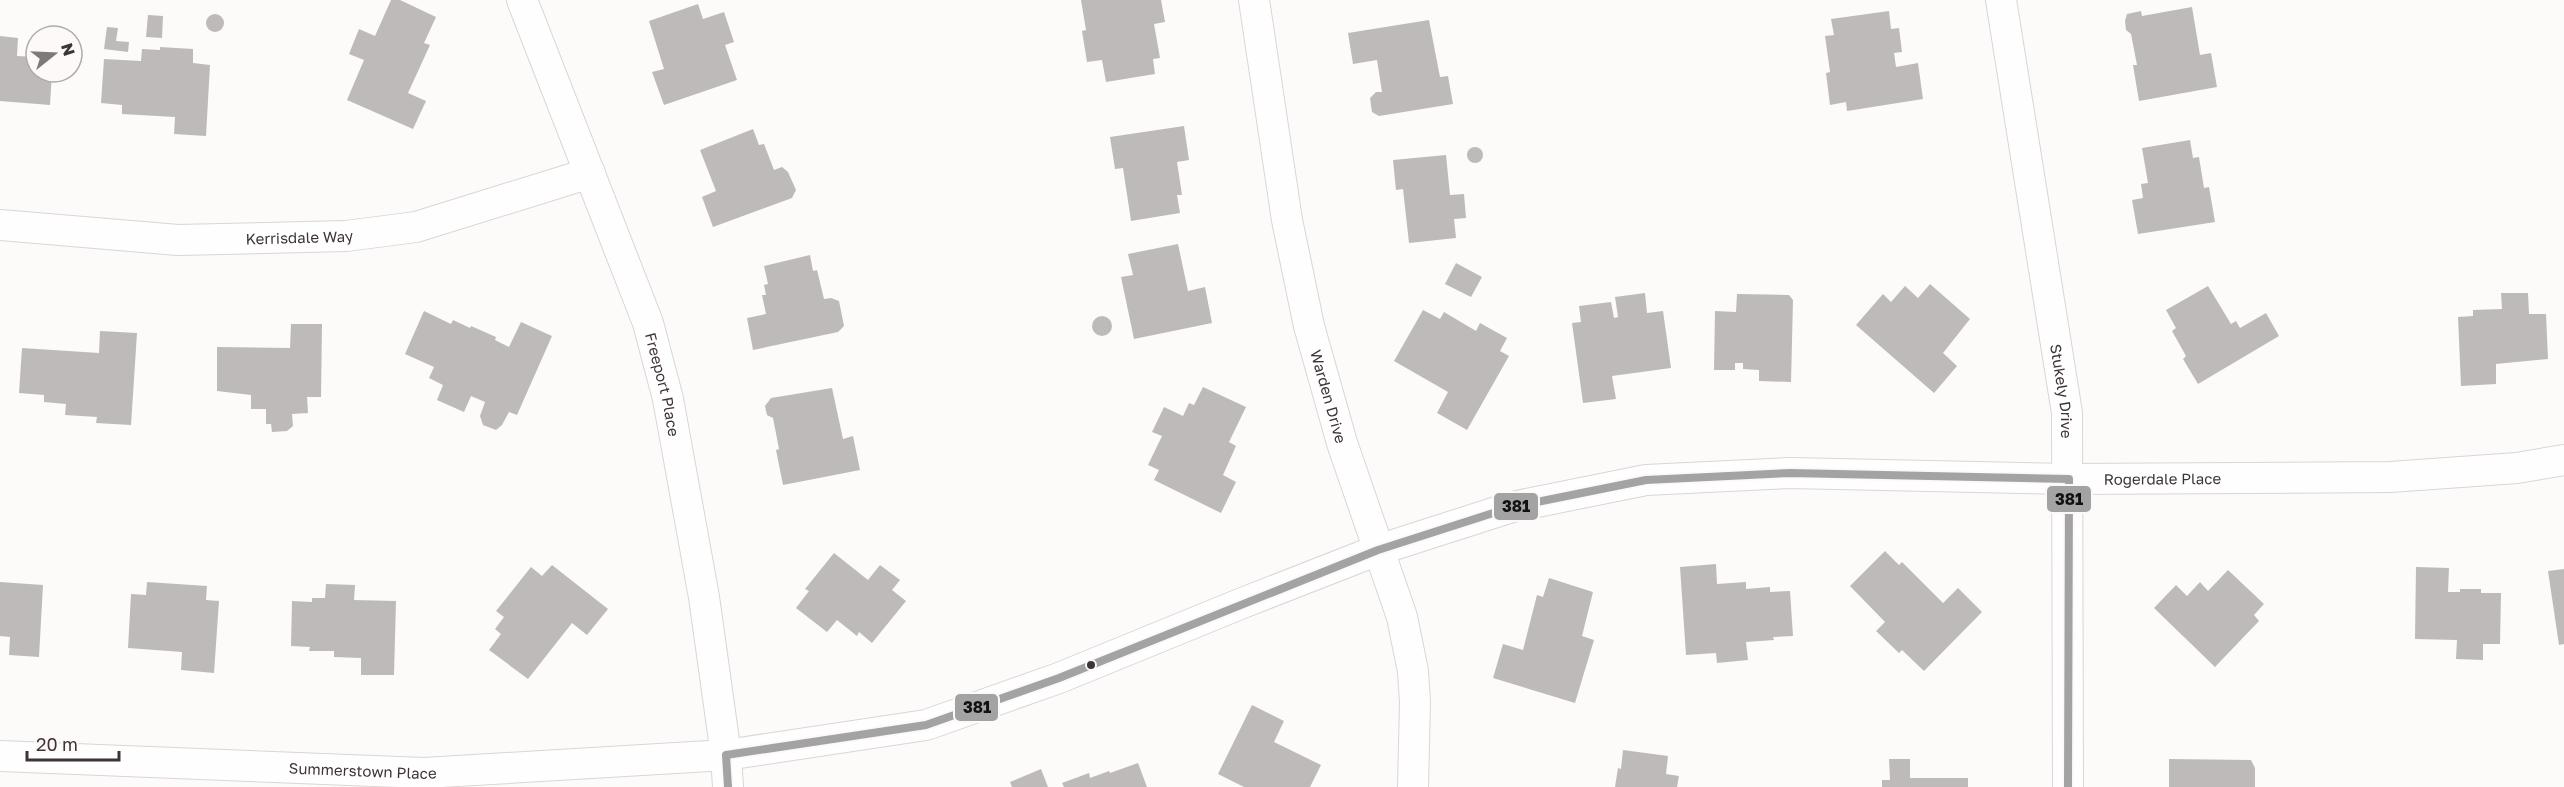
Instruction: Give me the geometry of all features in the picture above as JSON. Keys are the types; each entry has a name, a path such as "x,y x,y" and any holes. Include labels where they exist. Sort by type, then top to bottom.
{"street":[{"name":"Freeport Place","path":"522,0 648,323 668,399 704,597 726,755 728,787"},
{"name":"Warden Drive","path":"1254,0 1287,220 1309,326 1342,443 1402,617 1413,670 1416,702 1413,787"},
{"name":"Stukely Drive","path":"2001,0 2067,413 2069,479 2068,787"},
{"name":"Kerrisdale Way","path":"0,225 178,240 346,236 416,227 590,173"},
{"name":"Rogerdale Place","path":"726,755 926,725 1059,678 1240,603 1378,550 1512,507 1646,480 1790,473 2069,479 2390,477 2517,468 2564,460"},
{"name":"Summerstown Place","path":"0,756 424,772 726,755"}],"building":[{"path":"391,0 400,0 436,17 424,43 430,45 408,93 426,101 413,129 347,100 364,60 349,54 359,29 375,36"},
{"path":"1081,0 1161,0 1165,22 1154,24 1160,58 1153,59 1155,74 1106,82 1102,60 1087,62 1082,31 1086,30"},
{"path":"698,4 703,19 724,12 734,42 725,45 737,80 664,105 652,72 664,69 649,21"},
{"path":"2192,7 2200,55 2211,53 2217,87 2139,101 2133,65 2137,65 2131,34 2126,30 2127,14 2141,11 2142,16"},
{"path":"1889,11 1891,29 1899,28 1902,52 1894,53 1896,67 1918,63 1923,99 1847,111 1846,102 1830,105 1826,73 1830,72 1825,36 1834,35 1831,19"},
{"path":"211,14 219,14 224,19 222,30 211,32 206,27 206,19"},
{"path":"148,15 163,16 162,38 146,37"},
{"path":"1429,20 1440,77 1448,76 1453,104 1379,116 1372,112 1370,98 1376,92 1382,92 1377,60 1353,64 1348,33"},
{"path":"107,27 118,28 116,41 129,42 128,52 104,49"},
{"path":"0,36 18,38 17,56 24,56 24,84 51,84 50,105 0,101"},
{"path":"160,47 193,49 193,63 210,65 206,136 174,134 175,117 122,114 122,105 101,103 104,59 141,61 142,49 160,50"},
{"path":"1184,126 1189,160 1177,162 1182,195 1177,195 1180,213 1131,221 1123,168 1115,169 1110,137"},
{"path":"753,129 759,145 764,144 774,170 782,167 788,172 796,190 792,198 713,227 702,197 716,191 700,150"},
{"path":"2190,140 2193,158 2199,157 2204,188 2209,187 2215,222 2138,234 2132,200 2143,198 2141,184 2148,183 2142,148"},
{"path":"1472,147 1478,147 1483,155 1481,161 1472,163 1467,158 1467,152"},
{"path":"1446,155 1450,195 1464,194 1466,218 1454,219 1456,238 1409,243 1403,189 1396,190 1393,160"},
{"path":"1178,244 1188,291 1205,287 1212,323 1134,339 1121,277 1133,275 1128,254"},
{"path":"810,255 813,271 817,270 824,299 831,298 839,301 844,326 838,332 753,350 747,318 766,314 762,295 766,295 764,285 768,284 764,266"},
{"path":"1456,263 1482,277 1471,297 1445,284"},
{"path":"1930,284 1970,319 1943,353 1957,366 1934,393 1856,325 1883,294 1891,302 1905,286 1918,298"},
{"path":"2208,286 2231,324 2236,321 2240,328 2266,313 2279,336 2198,384 2183,359 2186,356 2172,331 2176,328 2166,310"},
{"path":"1645,293 1647,313 1663,311 1671,368 1612,376 1616,399 1583,403 1572,323 1581,322 1579,306 1611,302 1614,318 1618,317 1615,297"},
{"path":"2501,293 2528,293 2529,314 2546,314 2548,359 2496,364 2496,384 2461,386 2458,317 2473,316 2473,310 2502,309"},
{"path":"1737,294 1789,295 1793,300 1791,382 1759,381 1759,370 1743,369 1743,363 1735,363 1735,370 1714,370 1715,311 1736,312"},
{"path":"1423,310 1440,319 1444,312 1476,331 1480,323 1507,338 1500,351 1509,356 1467,430 1437,413 1448,392 1394,361"},
{"path":"424,311 451,324 453,320 470,328 471,326 496,337 495,340 509,347 521,322 552,336 517,415 509,412 502,425 496,430 483,425 480,416 485,402 471,396 464,412 437,400 443,385 429,378 434,367 405,354"},
{"path":"1102,316 1109,319 1112,326 1109,333 1102,336 1095,333 1092,326 1095,319"},
{"path":"291,324 322,324 321,397 307,397 308,413 292,414 293,426 287,431 272,432 271,424 266,424 266,409 251,409 251,395 217,391 217,347 290,348"},
{"path":"100,331 137,333 131,425 96,423 97,417 65,415 66,404 44,402 44,395 19,393 22,348 99,353"},
{"path":"1203,387 1246,407 1229,442 1236,446 1223,475 1236,482 1221,513 1154,480 1159,470 1148,465 1162,436 1152,432 1164,407 1183,416 1189,403 1194,405"},
{"path":"832,388 843,439 853,436 860,470 783,485 773,418 767,415 765,406 771,398"},
{"path":"1885,551 1899,565 1902,562 1943,603 1958,588 1982,612 1924,671 1902,650 1899,653 1876,631 1885,622 1850,586"},
{"path":"834,553 868,580 880,565 900,580 892,590 906,601 872,643 859,632 857,636 837,620 827,632 796,608 809,591 805,589"},
{"path":"1716,564 1717,584 1746,582 1746,589 1770,587 1770,592 1790,591 1793,636 1746,642 1748,660 1717,663 1716,653 1686,655 1680,567"},
{"path":"552,565 608,609 587,635 572,623 528,679 489,650 501,634 495,629 504,617 496,611 531,567 542,576"},
{"path":"2416,567 2449,568 2448,592 2460,592 2460,589 2481,589 2481,593 2501,593 2500,644 2483,644 2483,660 2456,659 2457,640 2415,639"},
{"path":"2564,569 2564,644 2559,645 2548,571"},
{"path":"2228,570 2264,604 2254,615 2259,621 2215,667 2154,608 2176,585 2187,596 2200,582 2208,591"},
{"path":"1549,578 1593,592 1582,636 1594,640 1575,703 1493,678 1503,644 1523,650 1537,595 1543,597"},
{"path":"0,582 43,585 39,657 9,655 10,637 0,636"},
{"path":"147,582 207,586 206,600 219,601 214,673 181,670 182,652 128,648 131,594 146,595"},
{"path":"326,584 355,585 354,600 396,601 394,675 361,675 361,658 334,657 334,651 309,651 310,647 291,646 292,601 312,602 312,598 325,598"},
{"path":"1252,705 1284,721 1274,742 1321,765 1310,787 1244,787 1218,774"},
{"path":"1623,750 1668,756 1666,774 1679,776 1677,787 1615,787 1618,768 1621,769"},
{"path":"1889,759 1910,759 1910,778 1968,778 1968,787 1882,787 1882,780 1890,780"},
{"path":"2169,759 2251,760 2255,768 2255,787 2169,787"},
{"path":"1138,763 1147,787 1064,787 1062,783 1089,773 1090,778"},
{"path":"1041,769 1048,787 1012,787 1010,782"}],"transit line":[{"name":"381","path":"728,787 726,755 926,725 1059,678 1378,550 1512,507 1646,480 1790,473 2069,479 2068,787"}]}
